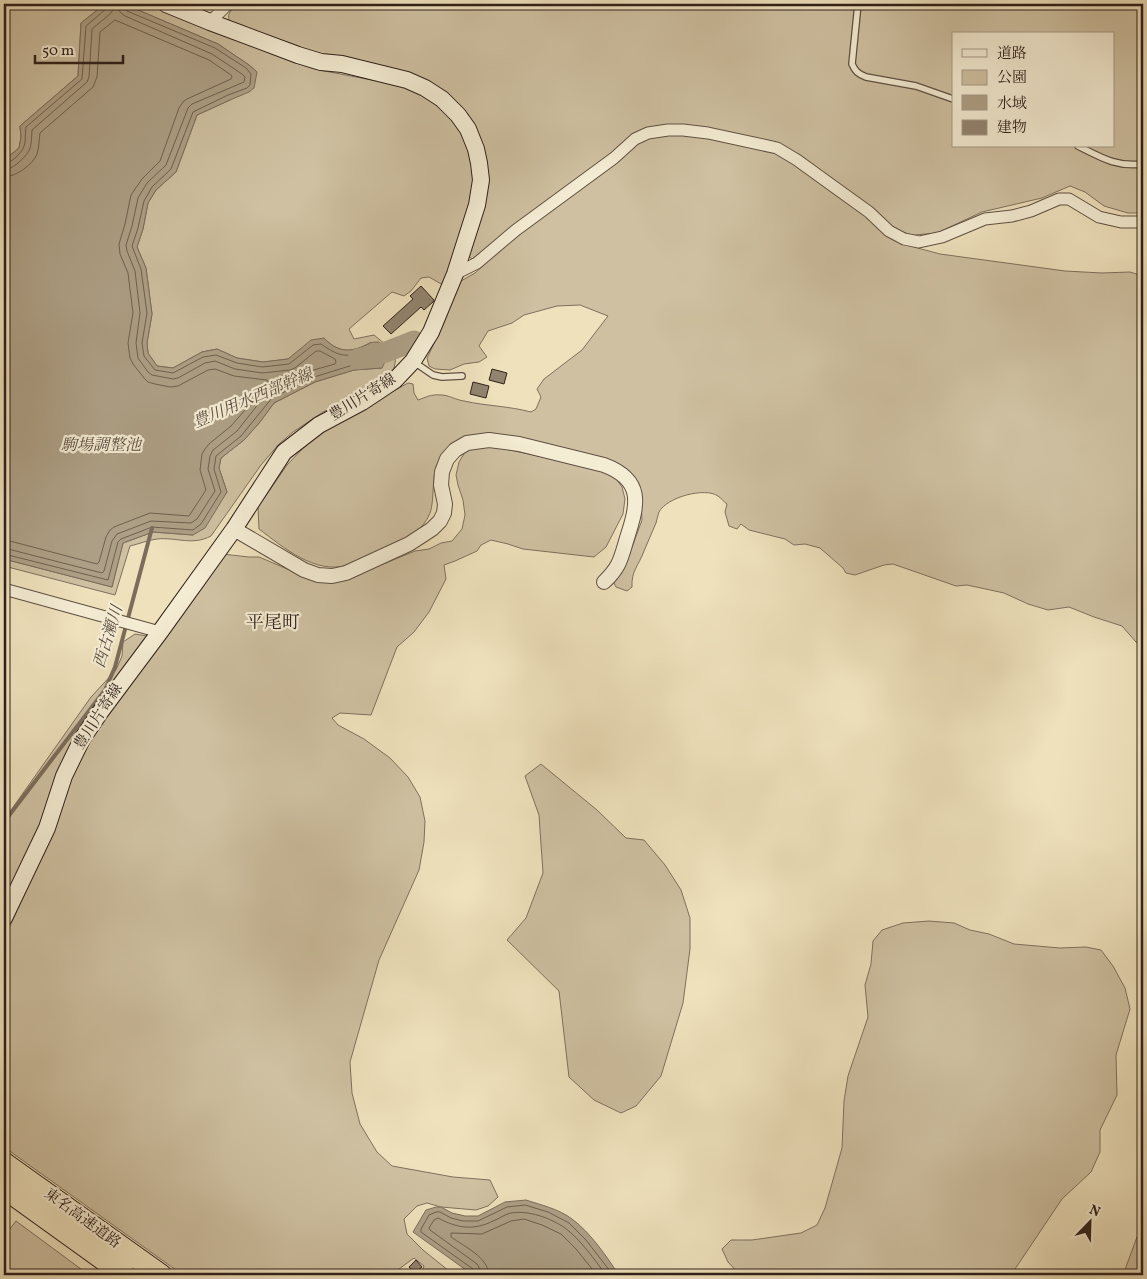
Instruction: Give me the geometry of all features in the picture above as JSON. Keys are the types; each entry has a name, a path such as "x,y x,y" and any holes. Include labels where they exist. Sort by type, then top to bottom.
{"highway":[{"name":"東名高速道路","path":"4,1163 161,1275"},
{"name":"東名高速道路","path":"4,1188 125,1275"}],"main road":[{"name":"豊川片寄線","path":"4,918 47,828 64,776 82,739 234,529 284,452 319,425 362,402 396,380 413,361 431,332 455,274 477,205 481,180 479,163 468,129 458,115 442,99 425,88 407,80 342,64 321,62 298,55 166,4"}],"street":[{"path":"210,22 228,4"},
{"path":"455,274 477,263 516,230 614,158 635,138 648,133 668,130 708,133 777,148 797,160 869,212 889,231 904,239 919,242 942,237 985,219 1012,216 1031,211 1059,199 1069,199 1099,217 1121,222 1143,222"},
{"path":"234,529 304,570 318,575 332,576 346,573 409,544 432,529 440,521 444,514 445,504 441,485 442,472 447,459 455,450 466,443 489,440 519,444 614,468 630,482 636,504 634,517 619,565 604,582"},
{"path":"4,589 160,632"}],"lane":[{"path":"858,4 852,64 854,70 866,77 916,86 952,99"},
{"path":"1082,148 1119,164 1143,164"},
{"path":"413,361 433,375 442,377 462,376"}],"path":[{"path":"405,1275 409,1272"}],"green space":[{"path":"4,4 105,4 81,23 78,76 20,126 19,148 4,160"},
{"path":"124,4 156,4 314,69 403,86 418,91 449,115 466,141 474,177 472,196 443,285 429,277 421,278 411,291 404,296 392,292 349,329 354,339 374,335 396,353 392,378 358,397 323,412 279,444 261,465 211,536 191,541 157,539 130,546 115,595 4,566 4,559 112,587 123,543 153,532 193,535 227,492 219,468 221,458 244,440 274,403 315,382 354,370 382,368 371,342 352,350 346,350 335,347 324,338 288,359 263,362 237,358 217,349 202,352 173,368 157,366 148,353 147,343 152,314 146,268 137,247 148,203 156,190 176,172 197,115 230,100 257,72 218,44"},
{"path":"236,4 1143,4 1143,213 1128,213 1104,206 1085,192 1070,186 1042,198 982,212 937,233 914,235 901,232 892,226 799,154 673,126 612,155 472,259 467,255 486,184 452,100 321,58 233,27 229,17"},
{"path":"689,134 777,152 910,246 940,254 1065,271 1130,272 1143,276 1143,650 1122,626 1069,607 1048,610 1028,604 1004,593 967,585 956,586 893,564 884,565 855,575 846,573 843,568 820,548 805,544 794,545 785,539 749,530 741,524 737,529 729,526 725,512 727,504 712,493 687,495 663,507 659,512 634,572 632,587 627,591 616,587 613,581 627,561 642,520 641,501 627,473 486,434 439,461 435,471 430,513 418,530 402,540 353,563 336,567 312,563 289,551 259,529 258,507 287,465 308,443 333,425 408,383 413,384 414,393 418,400 432,395 444,395 472,403 531,412 536,409 541,397 537,389 544,379 582,350 608,316 580,305 557,306 524,315 512,323 488,331 479,346 487,357 479,362 464,364 450,370 435,369 429,366 427,358 443,325 457,287 461,281 483,266 491,255 640,140 653,136"},
{"path":"481,446 496,447 552,459 606,472 615,477 622,487 625,499 623,514 606,547 594,557 523,549 491,540 481,545 477,551 444,565 446,579 429,612 414,632 397,647 371,715 340,713 332,718 338,725 364,739 390,758 408,777 420,797 425,821 424,842 419,870 379,960 350,1062 352,1093 360,1124 377,1152 392,1166 453,1177 490,1180 498,1197 488,1206 476,1210 441,1207 427,1203 417,1206 404,1219 407,1234 423,1250 454,1275 421,1275 424,1266 414,1258 391,1275 183,1275 4,1147 4,939 45,849 69,778 88,742 222,554 259,557 312,577 349,578 415,551 429,549 441,543 452,541 462,529 465,515 456,475 459,462 467,449"},
{"path":"135,634 147,636 76,737 38,830 4,903 4,820 91,697 116,670 122,656 123,642"},
{"path":"541,764 597,810 626,838 644,840 665,865 681,890 690,918 690,949 683,1003 661,1076 636,1106 621,1113 594,1100 569,1077 559,991 507,940 526,918 543,873 539,815 525,776"},
{"path":"929,921 954,923 1014,944 1060,948 1086,947 1101,950 1113,966 1125,988 1130,1009 1116,1055 1117,1095 1100,1130 1100,1152 1091,1172 1062,1199 1011,1275 740,1275 728,1262 722,1249 731,1240 752,1240 801,1233 817,1225 825,1208 842,1148 844,1101 848,1076 868,1017 865,985 871,964 873,941 882,930 903,923"},
{"path":"16,1221 89,1275 8,1275 4,1272 4,1239"},
{"path":"1143,1229 1143,1275 1123,1275 1137,1237"}],"water":[{"name":"駒場調整池","path":"105,4 124,4 218,44 257,72 254,88 249,92 197,115 176,172 156,190 148,203 137,247 146,268 152,314 147,343 148,353 157,366 173,368 202,352 217,349 237,358 263,362 288,359 311,340 324,338 333,346 342,350 353,350 372,342 379,342 385,350 387,358 382,368 354,370 315,382 274,403 244,440 221,458 219,468 227,492 205,528 193,535 153,532 123,543 112,587 4,559 4,160 19,148 20,126 78,76 81,23"},
{"path":"414,336 415,345 395,351 389,347 394,340"},
{"path":"526,1200 556,1210 572,1219 592,1238 619,1275 473,1275 413,1232 426,1210 436,1207 465,1216 478,1216 505,1202"}],"building":[{"path":"421,286 434,300 433,302 424,310 421,307 391,334 383,326 413,299 410,296"},
{"path":"492,369 507,373 504,384 489,380"},
{"path":"473,382 489,386 486,398 470,394"},
{"path":"416,1260 422,1267 415,1273 409,1267"}],"waterway":[{"name":"豊川用水西部幹線","path":"358,359 386,352 414,341"},
{"name":"西古瀬川","path":"4,822 105,690 115,667 152,528"}],"district":[{"name":"平尾町","path":"273,623"}]}
